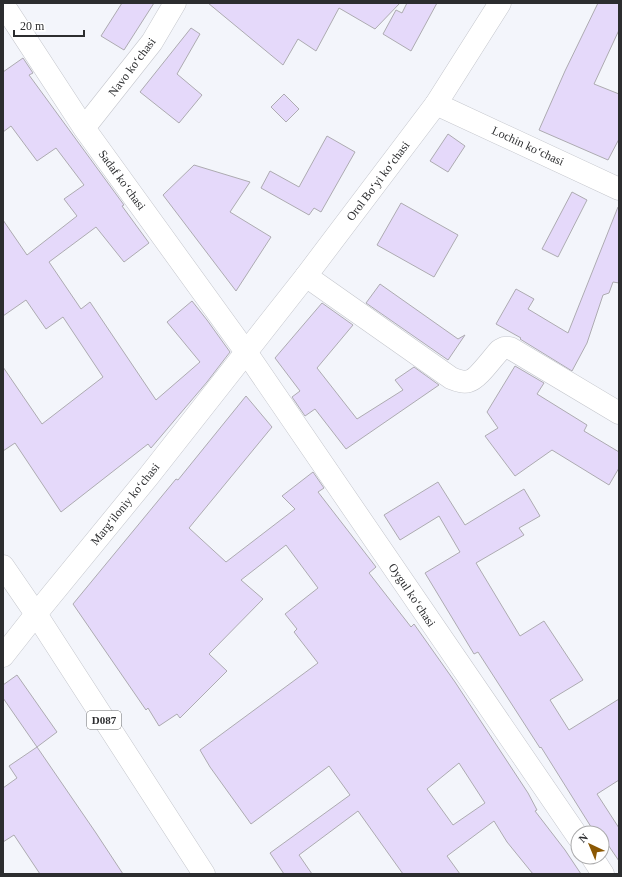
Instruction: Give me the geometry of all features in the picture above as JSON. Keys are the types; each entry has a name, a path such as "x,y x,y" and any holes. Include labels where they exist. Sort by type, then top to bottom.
{"street":[{"name":"Navo koʻchasi","path":"84,128 152,42 175,3"},
{"name":"Orol Boʻyi koʻchasi","path":"246,352 306,276 436,104 500,3"},
{"name":"Sadaf koʻchasi","path":"3,4 84,128 246,352"},
{"name":"Lochin koʻchasi","path":"436,104 619,189"},
{"path":"306,276 451,378 463,382 476,378 500,350 510,348 619,413"},
{"name":"Margʻiloniy koʻchasi","path":"3,656 148,477 246,352"},
{"name":"Oygul koʻchasi","path":"246,352 570,825"},
{"name":"D087","path":"3,566 36,614 204,874"},
{"path":"598,865 604,874"}],"building":[{"path":"122,3 154,3 124,50 101,36"},
{"path":"208,3 400,3 375,29 339,8 316,51 298,39 283,65"},
{"path":"407,3 437,3 411,51 383,34 396,10 402,13"},
{"path":"598,3 619,3 619,30 594,84 619,94 619,139 608,160 539,130 565,71"},
{"path":"191,28 200,34 177,74 202,95 179,123 140,92"},
{"path":"23,58 33,73 29,75 124,205 122,206 149,243 124,262 96,227 49,262 81,309 90,302 156,400 200,362 167,322 192,301 230,352 207,382 151,448 148,444 61,512 15,443 3,451 3,367 42,424 103,377 63,317 46,329 26,300 3,316 3,220 27,255 77,216 64,199 84,185 56,148 37,161 11,126 3,132 3,72"},
{"path":"284,94 299,109 286,122 271,107"},
{"path":"448,134 465,146 448,172 430,161"},
{"path":"327,136 355,152 321,212 314,208 309,215 261,188 270,171 299,187"},
{"path":"194,165 250,182 230,212 271,237 236,291 163,195"},
{"path":"572,192 587,200 558,257 542,249"},
{"path":"401,203 458,235 434,277 377,245"},
{"path":"618,207 619,283 613,282 609,293 603,295 587,343 572,371 520,339 521,338 496,324 516,289 534,299 528,309 568,333"},
{"path":"380,284 458,339 465,335 448,360 366,303"},
{"path":"322,303 353,325 317,368 357,419 403,390 395,380 414,367 439,385 346,449 315,409 305,416 292,397 300,391 275,358"},
{"path":"515,366 544,383 537,394 587,425 584,431 619,452 619,468 609,485 552,450 515,476 485,436 498,428 487,412"},
{"path":"246,396 272,427 189,528 226,562 295,509 282,496 313,472 324,488 318,492 376,567 369,573 411,627 414,624 455,682 528,793 537,810 535,811 570,858 570,865 575,865 581,874 533,874 507,842 494,821 447,856 460,874 403,874 358,811 299,855 312,874 284,874 270,853 350,795 329,766 251,824 210,767 200,750 318,663 294,632 297,629 285,614 318,588 286,545 241,580 263,599 209,654 227,671 180,718 177,714 159,726 148,708 146,710 73,604 176,479 178,480","holes":["459,763 485,803 453,825 427,789"]},
{"path":"438,482 465,525 524,489 540,516 519,528 524,535 476,563 520,636 544,621 583,680 550,700 569,730 619,699 619,780 597,794 619,828 619,861 610,848 610,825 590,825 541,747 540,748 478,652 474,654 425,573 460,552 439,516 400,540 384,515"},
{"path":"17,675 57,732 37,747 3,698 3,685"},
{"path":"37,747 123,874 40,874 14,835 3,842 3,788 17,778 9,766"}]}
